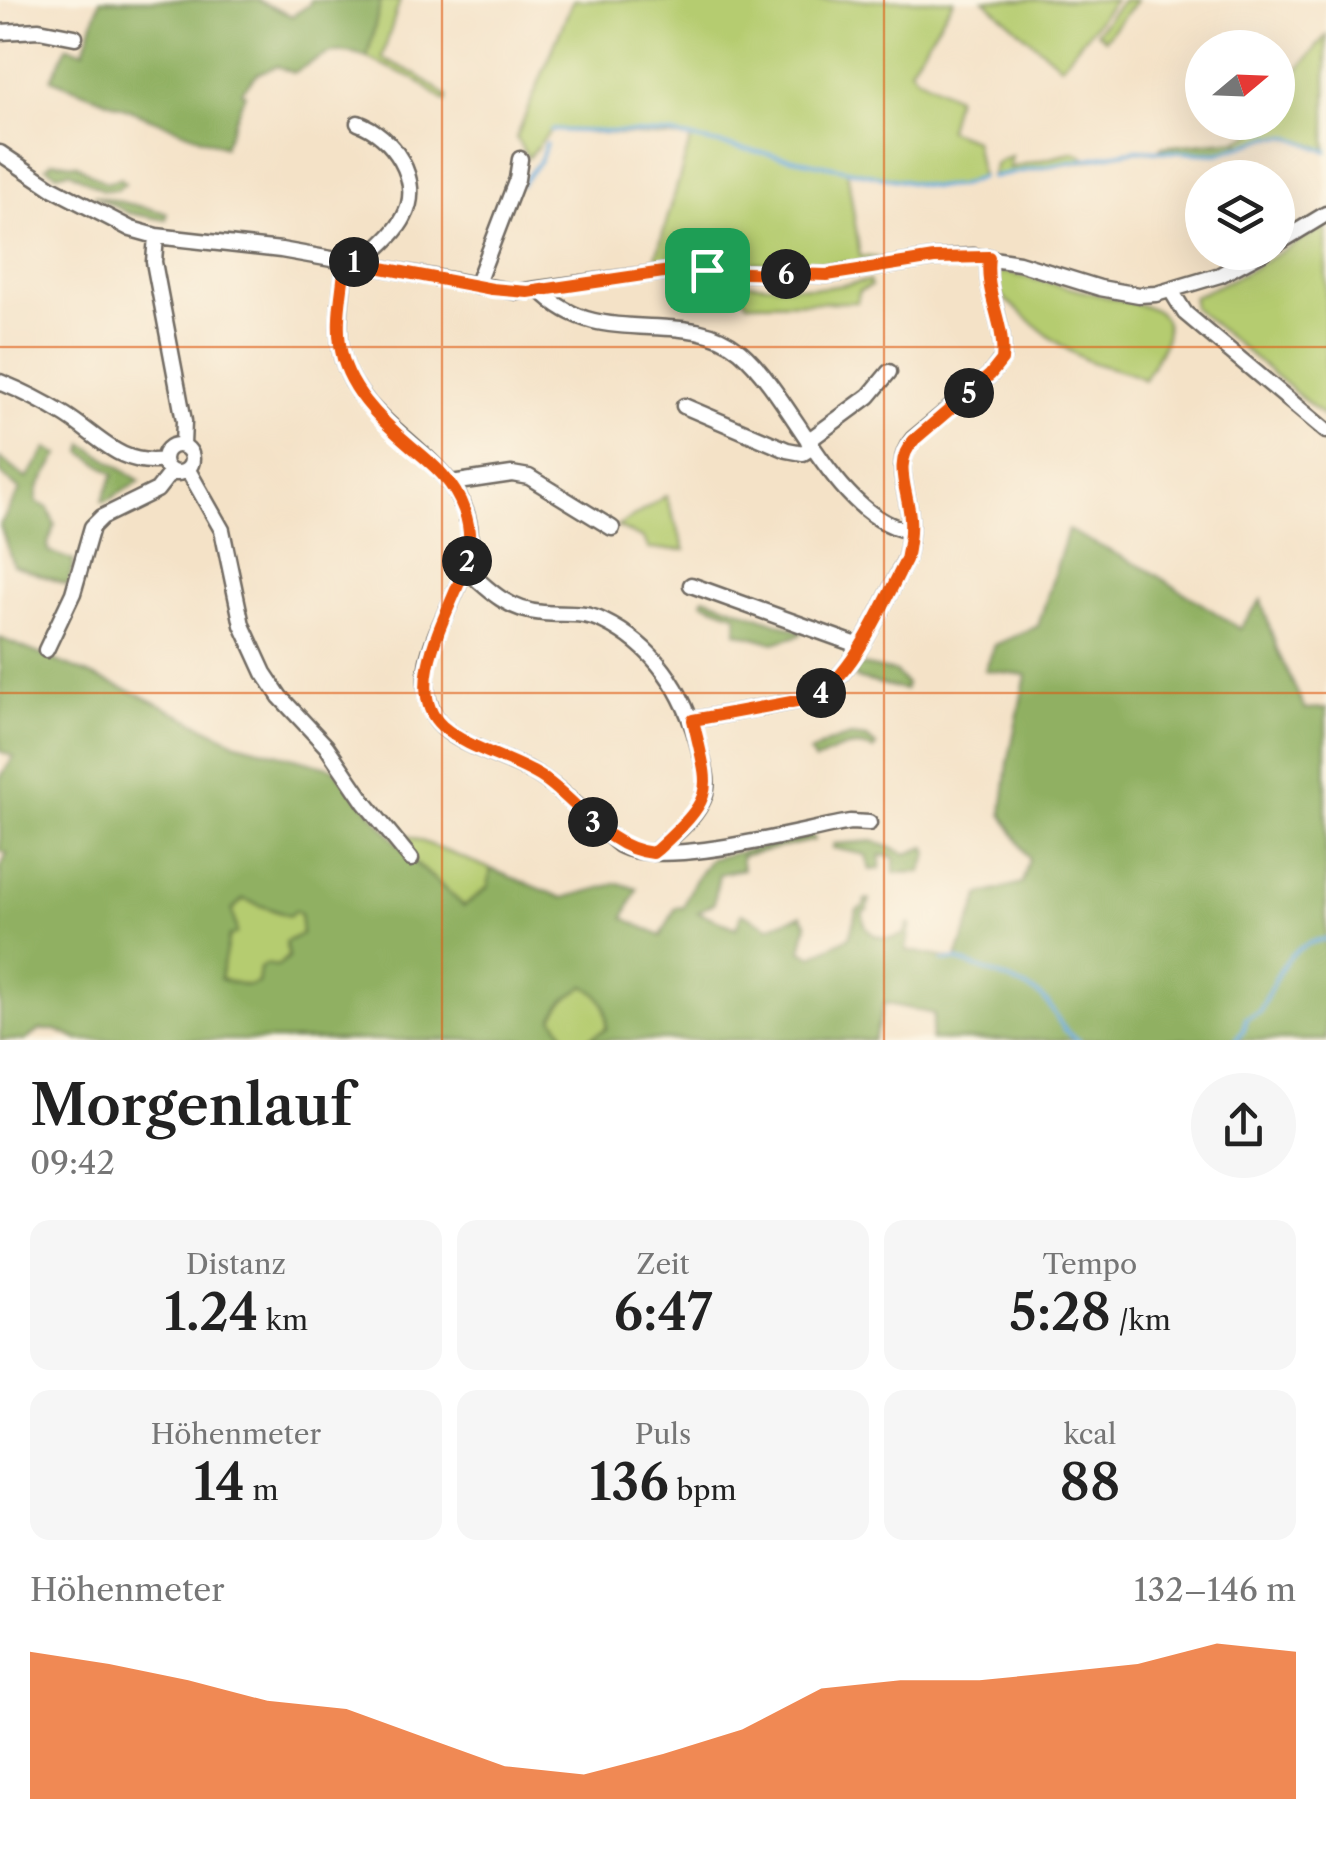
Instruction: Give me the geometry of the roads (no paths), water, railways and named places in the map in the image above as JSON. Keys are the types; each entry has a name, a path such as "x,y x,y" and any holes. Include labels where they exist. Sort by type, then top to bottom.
{"street":[{"path":"0,32 39,30 75,37"},
{"path":"358,123 374,129 388,143 404,169 410,195 402,222 362,264"},
{"path":"0,153 131,230 345,261 517,292 670,271 827,275 934,258 989,257 1139,295 1172,292 1230,270"},
{"path":"476,286 520,159"},
{"path":"1310,222 1326,202"},
{"path":"1295,232 1326,214"},
{"path":"156,236 154,262 184,421 182,445 192,456 188,470 222,530 242,625 264,673 283,700 326,746 365,803 411,858"},
{"path":"693,720 813,698 826,690 860,646 906,560 910,531 901,464 904,452 1002,360 1000,333 988,288 989,257"},
{"path":"345,261 339,332 348,371 374,410 450,483 468,523 465,568 446,608 428,667 427,683 436,719 482,750 542,778 620,845 653,853 700,850 850,822 868,823"},
{"path":"540,291 558,308 589,321 696,332 730,344 761,374 846,488 877,518 892,528 910,531"},
{"path":"1172,292 1185,312 1326,431"},
{"path":"684,406 801,453 869,396 889,372"},
{"path":"0,382 68,417 124,457 188,470"},
{"path":"46,650 72,593 92,527 102,517 157,490 167,466 169,448 182,445"},
{"path":"450,483 512,474 524,476 554,490 612,528"},
{"path":"465,568 515,607 586,615 625,633 652,654 693,720 706,772 706,790 690,817 653,853"},
{"path":"691,585 860,646"}],"waterway":[{"path":"551,130 670,134 932,187 959,186 981,177"},
{"path":"991,177 1137,150 1217,154 1270,137 1291,137 1326,151"},
{"path":"521,185 541,159 546,144"},
{"path":"1236,1040 1246,1018 1259,1013 1291,956 1312,942 1326,939"},
{"path":"943,960 956,960 1028,988 1049,1004 1062,1026 1079,1040"}]}
